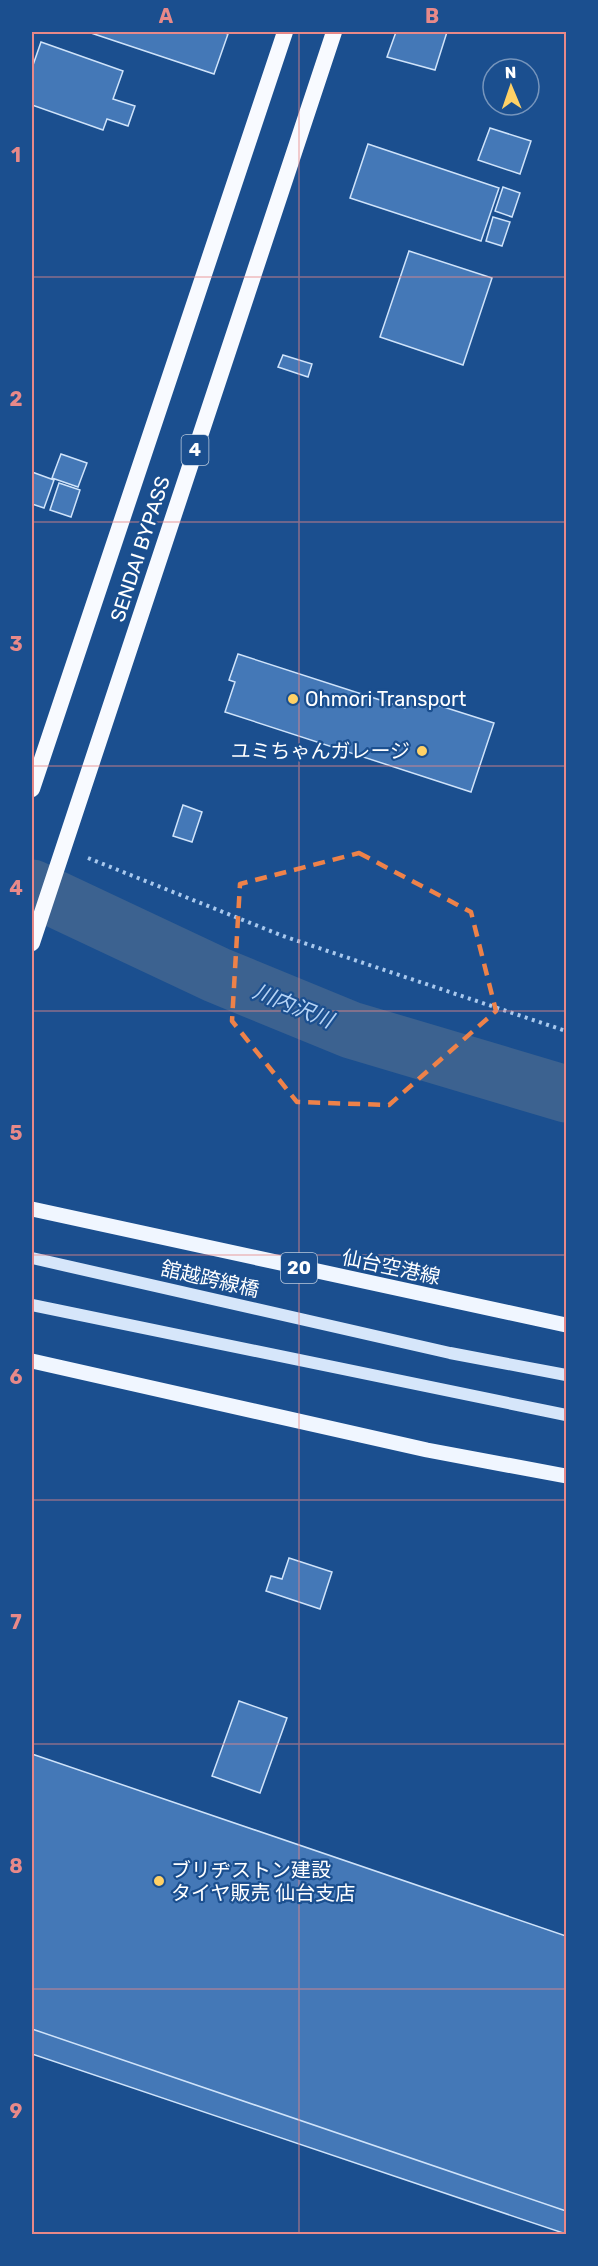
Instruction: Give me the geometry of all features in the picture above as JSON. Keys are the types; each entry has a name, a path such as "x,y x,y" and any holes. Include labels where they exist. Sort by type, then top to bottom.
{"highway":[{"name":"SENDAI BYPASS","path":"32,789 285,32"},
{"name":"SENDAI BYPASS","path":"32,943 334,32"}],"main road":[{"name":"仙台空港線","path":"32,1209 567,1325"},
{"name":"舘越跨線橋","path":"32,1258 450,1353 567,1375"},
{"path":"32,1305 567,1415"},
{"path":"32,1361 427,1450 567,1476"}],"path":[{"path":"88,858 283,936 567,1031"}],"highlighted area":[{"path":"359,853 471,912 496,1011 389,1105 297,1102 232,1021 240,884"}],"building":[{"path":"88,32 222,32 228,34 214,74"},
{"path":"396,32 447,32 435,70 387,57"},
{"path":"41,42 123,71 113,99 135,106 128,126 107,119 103,130 32,105 32,68"},
{"path":"490,128 531,141 520,174 478,160"},
{"path":"368,144 499,188 481,241 350,198"},
{"path":"503,187 520,193 512,217 495,211"},
{"path":"493,217 510,222 502,246 486,241"},
{"path":"409,251 492,278 463,365 380,337"},
{"path":"283,355 312,364 308,377 278,367"},
{"path":"61,454 87,463 78,487 52,478"},
{"path":"32,472 54,480 44,508 32,504"},
{"path":"59,483 80,490 71,517 50,510"},
{"path":"238,654 405,708 409,696 494,723 471,792 225,712 235,682 229,680"},
{"path":"183,805 202,812 192,842 173,836"},
{"path":"289,1558 332,1572 320,1609 266,1591 271,1576 282,1579"},
{"path":"239,1701 287,1718 260,1793 212,1776"},
{"path":"32,1754 566,1936 566,2211 32,2029"},
{"path":"32,2029 566,2211 566,2234 32,2054"}],"waterway":[{"name":"川内沢川","path":"32,888 217,975 351,1030 566,1094"}],"place":[{"name":"Ohmori Transport","path":"293,699"},
{"name":"ユミちゃんガレージ","path":"422,751"},
{"name":"ブリヂストン建設 タイヤ販売 仙台支店","path":"159,1881"}]}
